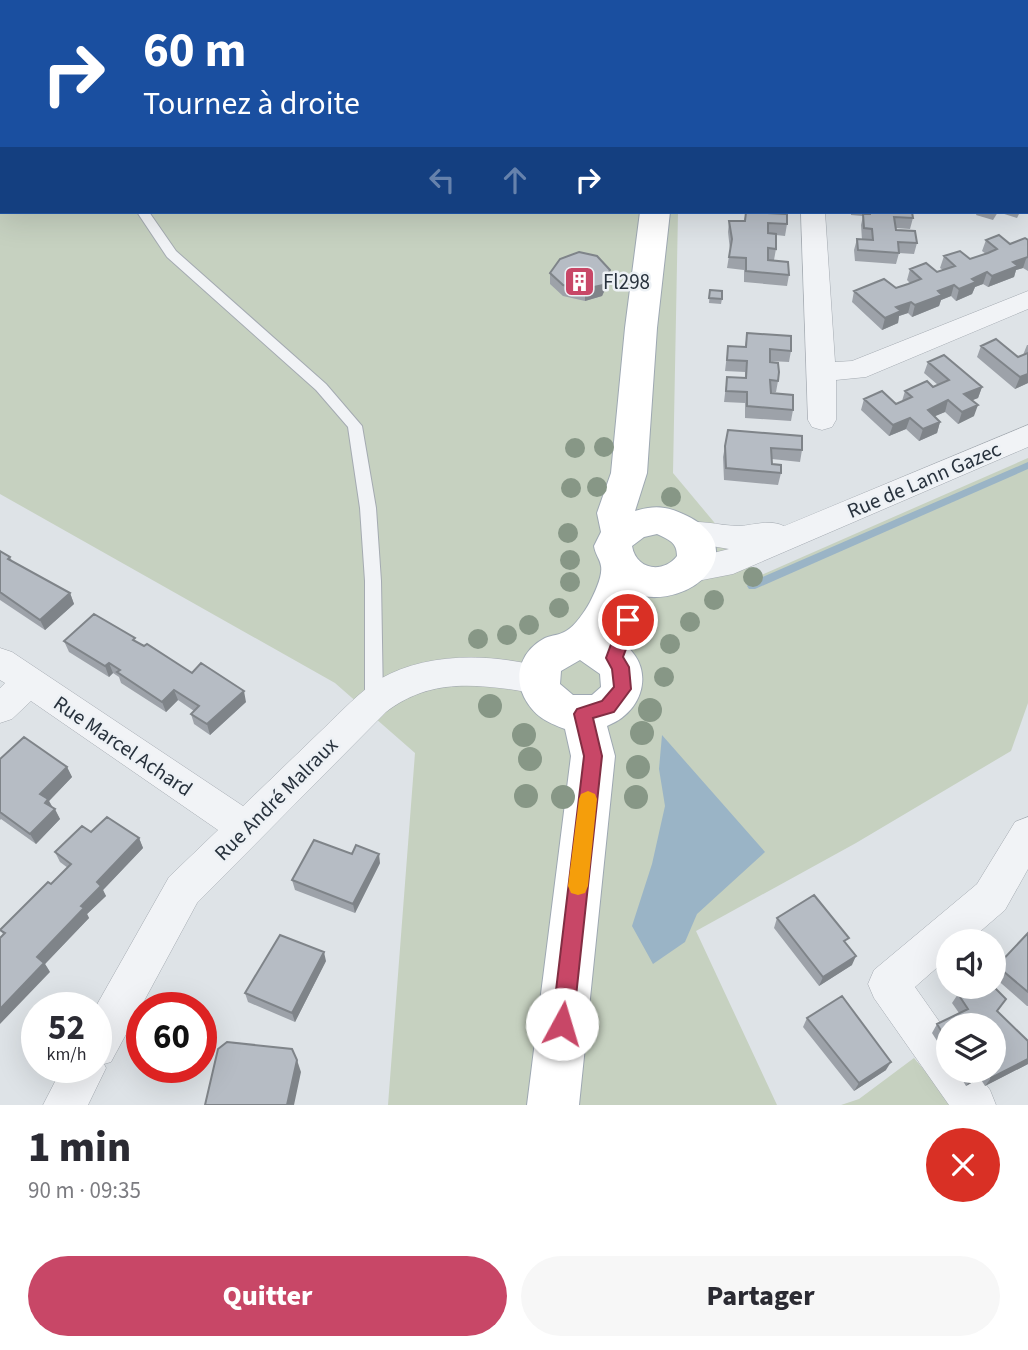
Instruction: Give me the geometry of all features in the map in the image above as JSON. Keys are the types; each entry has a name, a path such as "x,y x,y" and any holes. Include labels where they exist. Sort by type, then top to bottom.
{"main road":[{"path":"655,214 641,328 629,473 616,513 621,550 631,575 675,576"},
{"path":"597,651 675,576 697,561 698,550 629,473"},
{"path":"597,651 598,624 614,599 621,550 641,521 674,526"},
{"path":"566,646 597,651 621,667 623,689 617,699 608,707 583,714 569,712 548,700 539,680 540,669 546,659 566,646"},
{"path":"553,1105 593,756 583,714"}],"street":[{"path":"813,214 822,420"},
{"path":"822,372 856,370 1028,299"},
{"name":"Rue de Lann Gazec","path":"819,525 1028,435"},
{"path":"674,526 715,538 751,538 819,525"},
{"path":"675,576 722,565 819,525"},
{"name":"Rue Marcel Achard","path":"0,662 247,829"},
{"name":"Rue André Malraux","path":"112,1018 183,890 374,702 404,683 427,676 512,675 539,680"},
{"path":"0,709 29,682"},
{"path":"936,1052 888,984 991,897 1028,834"},
{"path":"64,1105 76,1083"},
{"path":"959,1083 975,1105"}],"lane":[{"path":"144,214 171,254 321,387 355,426 369,508 374,702"}],"green space":[{"path":"0,214 678,214 673,473 759,576 1028,458 1028,703 1011,751 856,843 696,931 777,1105 388,1105 415,753 335,683 0,494"},
{"path":"914,1058 954,1105 841,1105 859,1099"}],"water":[{"path":"662,735 765,852 697,914 685,942 653,964 632,926 652,864 665,806 659,769"}],"building":[{"path":"746,214 787,214 787,224 768,223 768,233 776,234 776,249 768,248 768,260 788,262 789,275 746,271 746,258 729,257 732,239 729,221 745,221"},
{"path":"863,214 912,214 913,218 894,217 896,230 915,231 917,243 898,242 899,253 858,250 857,239 873,240 872,229 864,228"},
{"path":"999,235 1010,244 1025,238 1028,240 1028,257 1013,262 1018,266 992,276 987,272 972,279 976,282 959,289 954,285 938,291 942,295 915,305 911,302 896,307 901,311 885,318 854,291 884,279 896,288 921,279 910,269 926,263 937,272 955,266 944,256 960,251 970,259 988,253 997,249 986,240"},
{"path":"579,252 597,256 610,270 603,285 585,289 563,285 550,273 560,259"},
{"path":"710,290 722,291 722,299 709,298"},
{"path":"747,333 791,336 791,351 770,349 770,362 778,363 779,372 778,381 770,380 771,393 793,395 793,410 747,406 747,392 726,391 727,377 746,378 747,361 727,360 728,346 746,347"},
{"path":"996,339 1018,357 1028,353 1028,374 1020,377 981,346"},
{"path":"944,355 982,387 964,394 978,405 962,412 948,400 928,410 940,422 923,429 910,418 893,425 864,399 882,391 896,404 912,397 905,391 927,381 933,387 949,380 928,362"},
{"path":"728,430 802,436 802,450 771,448 772,464 781,465 781,473 726,468 725,446"},
{"path":"0,551 10,557 8,559 70,593 40,620 0,592"},
{"path":"94,614 135,638 133,640 144,646 147,644 192,673 201,663 244,691 207,724 191,714 199,706 174,690 162,702 117,672 120,670 109,663 105,666 64,641"},
{"path":"24,737 67,767 40,794 48,799 45,803 55,809 30,834 0,812 0,759"},
{"path":"107,817 139,838 97,882 101,886 81,906 84,908 37,957 44,963 0,1009 0,938 5,933 0,930 48,882 51,884 71,864 55,852 82,826 91,832"},
{"path":"314,840 352,854 356,845 379,854 353,904 292,880"},
{"path":"814,895 849,938 844,941 856,956 823,977 777,918"},
{"path":"1028,933 1028,992 1006,974 1006,956"},
{"path":"280,935 324,952 292,1013 245,993"},
{"path":"842,996 891,1062 859,1083 807,1018"},
{"path":"961,999 1006,999 997,1011 999,1013 960,1013 968,1009"},
{"path":"1006,1020 1028,1041 1028,1059 1006,1070"},
{"path":"227,1042 292,1049 297,1060 287,1105 205,1105 210,1083 217,1083 218,1049"}],"waterway":[{"path":"752,586 1028,465"}],"slow traffic":[{"path":"578,886 588,799"}],"place":[{"name":"Fl298","path":"580,282"}],"route":[{"path":"562,1024 593,756 583,714 608,707 623,689 621,667 614,658 628,620"}]}
